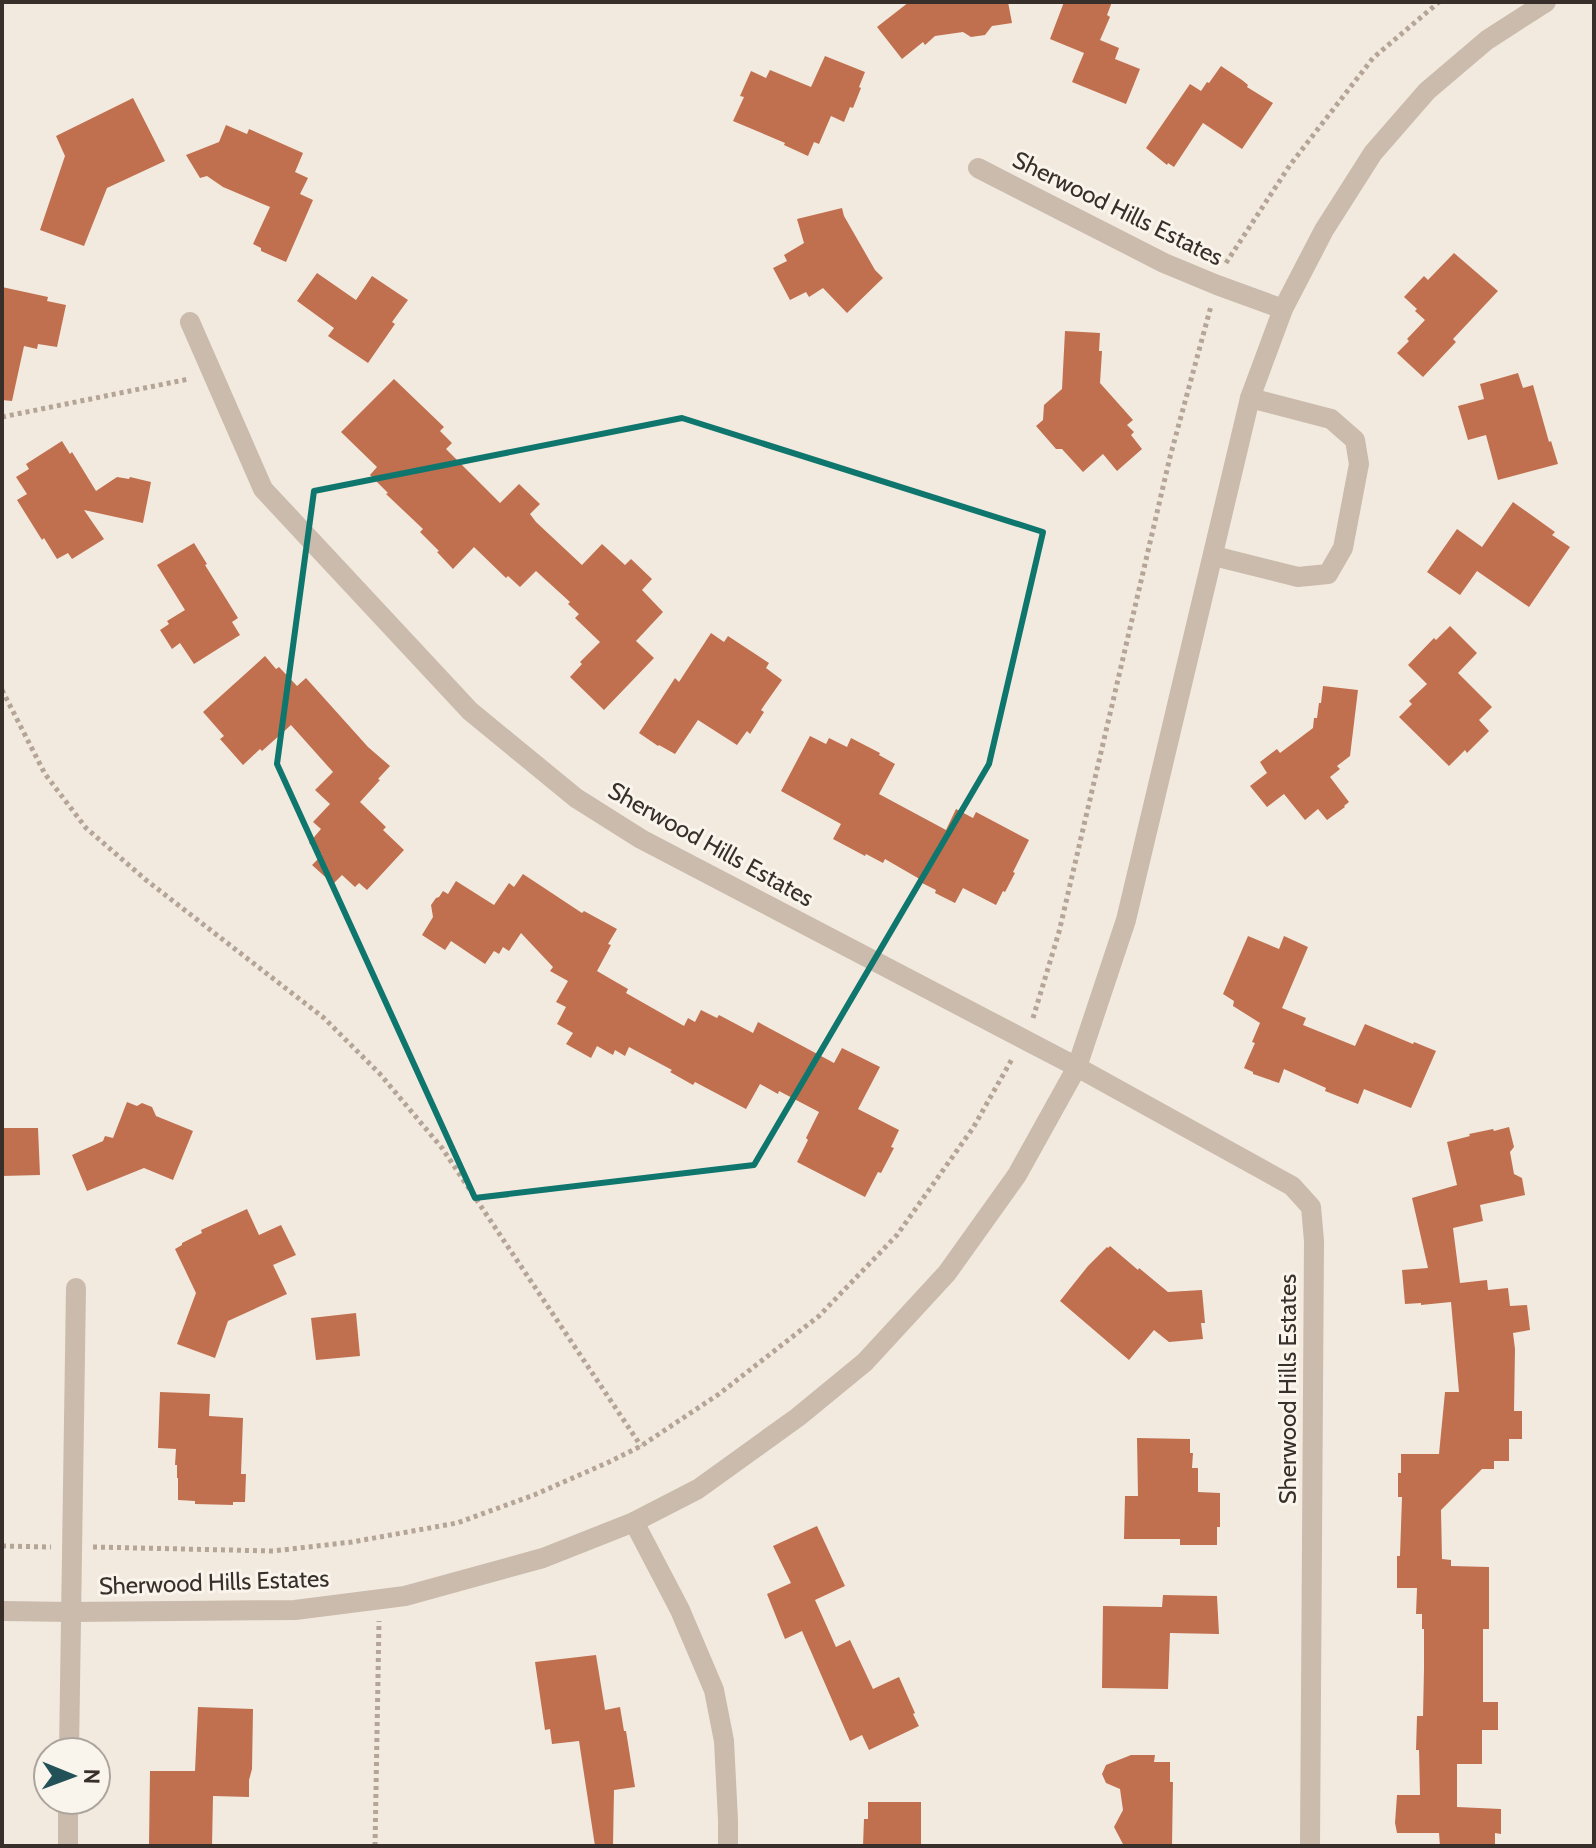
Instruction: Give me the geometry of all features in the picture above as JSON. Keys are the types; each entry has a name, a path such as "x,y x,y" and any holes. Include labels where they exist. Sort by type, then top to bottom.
{"street":[{"name":"Sherwood Hills Estates","path":"2,1611 295,1610 405,1596 543,1558 634,1522 698,1489 798,1417 865,1362 947,1273 1017,1175 1077,1067 1126,920 1250,398 1283,309 1324,230 1373,153 1427,91 1487,40 1546,2"},
{"name":"Sherwood Hills Estates","path":"978,168 1164,263 1283,309"},
{"name":"Sherwood Hills Estates","path":"190,322 263,489 470,711 576,798 641,839 1077,1067 1292,1186 1311,1207 1314,1257 1310,1846"},
{"path":"1214,556 1298,577 1328,574 1343,548 1359,464 1355,440 1331,419 1250,398"},
{"name":"Sherwood Hills Estates","path":"69,1736 76,1288"},
{"path":"634,1522 680,1610 714,1690 724,1741 728,1846"},
{"path":"68,1816 68,1846"}],"path":[{"path":"1221,271 1290,165 1373,58 1439,2"},
{"path":"1032,1018 1059,932 1170,457 1210,311"},
{"path":"2,417 213,373"},
{"path":"2,690 45,774 86,828 146,880 324,1018 398,1095 442,1148 641,1446"},
{"path":"85,1547 273,1551 352,1542 442,1526 534,1495 641,1446 719,1394 819,1316 897,1235 973,1128 1014,1056"},
{"path":"2,1546 46,1547"},
{"path":"375,1846 379,1600"}],"highlighted area":[{"path":"682,418 1043,532 989,764 754,1165 475,1198 277,764 314,491"}],"building":[{"path":"909,2 1008,2 1012,23 992,26 985,35 971,37 963,32 935,36 902,59 877,27"},
{"path":"1064,2 1112,2 1107,15 1110,17 1100,40 1119,48 1115,59 1140,69 1126,104 1072,82 1084,53 1050,39"},
{"path":"825,56 865,72 853,108 850,107 844,122 831,116 819,144 814,142 808,156 733,121 751,71 766,78 770,70 811,87"},
{"path":"1221,66 1273,103 1242,149 1203,123 1174,167 1167,165 1146,148 1190,84 1201,91"},
{"path":"133,98 165,161 107,188 84,246 40,230 65,156 56,136"},
{"path":"226,125 247,134 249,129 303,153 295,172 308,178 300,194 313,200 286,262 253,244 270,207 223,187 207,176 200,178 186,155 219,142"},
{"path":"842,208 875,270 883,278 847,313 823,288 809,297 806,292 790,300 773,268 787,261 784,255 804,243 797,219"},
{"path":"1454,253 1498,291 1423,377 1397,353 1425,320 1404,297 1424,276 1428,280"},
{"path":"317,273 356,300 372,276 408,300 368,363 328,336 334,328 297,301"},
{"path":"2,287 48,297 47,301 66,305 57,347 38,344 37,349 24,346 12,401 2,400"},
{"path":"1065,331 1100,333 1100,383 1133,420 1127,425 1142,449 1117,471 1103,454 1083,472 1062,449 1056,449 1036,426 1043,420 1044,405 1062,389"},
{"path":"1518,373 1523,388 1533,385 1558,464 1498,480 1486,435 1468,440 1458,406 1484,399 1480,384"},
{"path":"394,379 444,427 440,431 452,443 446,449 500,503 519,484 540,504 530,514 536,522 582,565 602,544 625,565 631,559 652,579 642,590 663,612 636,641 654,658 604,710 570,677 600,642 575,618 579,614 568,604 570,602 536,571 520,587 474,547 453,569 420,532 423,529 370,475 377,467 341,432"},
{"path":"62,441 96,491 117,477 151,482 143,523 84,510 104,539 72,559 68,553 57,559 17,500 27,494 16,477 29,469 26,464"},
{"path":"1513,502 1555,532 1552,535 1570,547 1529,607 1477,571 1460,595 1427,572 1457,529 1482,547"},
{"path":"194,543 238,618 232,622 240,635 194,664 180,643 172,649 160,630 169,624 167,621 185,610 157,565"},
{"path":"1450,626 1477,653 1458,673 1492,707 1479,720 1489,731 1449,766 1399,717 1412,704 1409,701 1427,684 1408,665"},
{"path":"711,633 724,642 728,636 769,663 766,668 782,680 761,710 764,712 750,734 747,731 737,745 698,720 675,754 639,733 675,678 679,682"},
{"path":"265,656 297,686 306,678 368,747 390,766 360,802 404,850 367,890 359,883 355,887 342,875 333,884 312,865 322,855 309,843 321,829 313,822 330,804 315,790 333,772 291,725 243,765 220,739 224,736 203,712"},
{"path":"1323,686 1358,690 1350,756 1337,766 1340,769 1330,777 1349,802 1327,820 1318,809 1305,820 1284,794 1267,807 1250,786 1267,773 1260,762 1277,749 1280,753 1313,728"},
{"path":"810,736 826,744 829,738 847,747 851,738 880,753 895,764 879,794 946,830 956,809 973,818 976,812 1029,840 1015,873 996,905 963,888 955,903 885,859 883,863 833,839 841,824 781,791"},
{"path":"523,874 582,913 584,911 617,929 597,971 628,989 626,993 684,1026 688,1018 695,1022 701,1010 717,1018 719,1015 753,1033 758,1022 834,1063 842,1048 880,1067 858,1109 899,1130 891,1147 894,1148 865,1197 797,1162 819,1112 779,1091 778,1094 760,1084 746,1109 695,1082 693,1085 629,1047 625,1056 615,1050 613,1055 597,1046 591,1058 566,1044 573,1033 557,1024 566,1007 556,1002 568,981 550,971 553,967 521,933 509,951 503,947 499,954 494,951 485,964 451,941 445,950 422,935 433,917 431,905 443,891 448,894 456,881 494,905 509,883 514,887"},
{"path":"1248,936 1279,949 1284,936 1308,947 1282,1008 1306,1018 1303,1025 1355,1046 1365,1024 1436,1051 1411,1108 1364,1089 1358,1104 1284,1069 1279,1083 1244,1068 1260,1023 1233,1006 1234,1001 1223,994"},
{"path":"127,1102 152,1107 156,1116 193,1131 173,1180 144,1168 87,1191 72,1155 103,1141 105,1136 113,1138"},
{"path":"1509,1127 1514,1147 1510,1152 1514,1174 1522,1178 1525,1195 1480,1205 1483,1221 1453,1228 1460,1283 1487,1280 1488,1290 1508,1288 1510,1306 1527,1305 1530,1330 1513,1333 1514,1411 1522,1411 1522,1439 1509,1439 1509,1461 1494,1461 1494,1469 1482,1469 1441,1510 1442,1559 1451,1560 1451,1566 1489,1567 1489,1629 1483,1629 1483,1702 1498,1702 1498,1730 1482,1730 1482,1764 1457,1764 1457,1807 1501,1809 1501,1834 1495,1833 1495,1846 1440,1846 1439,1833 1397,1833 1395,1823 1397,1795 1420,1795 1417,1716 1423,1716 1424,1669 1424,1629 1422,1614 1416,1614 1417,1588 1397,1588 1402,1497 1398,1497 1398,1473 1401,1473 1401,1454 1439,1454 1445,1392 1459,1392 1451,1302 1405,1304 1402,1270 1428,1268 1412,1198 1457,1185 1447,1142 1469,1134"},
{"path":"3,1128 38,1128 40,1175 2,1176"},
{"path":"247,1209 259,1235 281,1225 296,1255 273,1265 287,1294 228,1321 215,1358 177,1344 196,1293 175,1249 202,1233 201,1230"},
{"path":"1110,1246 1168,1292 1202,1290 1203,1339 1169,1342 1154,1330 1129,1360 1060,1301 1088,1266"},
{"path":"356,1313 360,1356 316,1360 311,1318"},
{"path":"160,1392 210,1394 209,1416 243,1418 241,1474 246,1474 245,1502 233,1502 233,1505 195,1504 195,1501 178,1500 176,1449 158,1448"},
{"path":"1137,1438 1190,1439 1192,1468 1198,1468 1198,1492 1220,1493 1217,1545 1180,1545 1180,1539 1124,1539 1125,1496 1138,1496"},
{"path":"817,1526 845,1586 815,1600 836,1647 850,1640 873,1689 899,1677 919,1726 869,1750 862,1735 850,1741 802,1631 785,1639 767,1594 791,1583 773,1546"},
{"path":"1163,1595 1217,1596 1219,1634 1170,1633 1168,1689 1102,1688 1103,1606 1162,1607"},
{"path":"596,1655 605,1710 620,1707 635,1787 614,1790 613,1846 595,1846 579,1741 552,1744 550,1729 545,1730 535,1662"},
{"path":"198,1707 253,1709 249,1797 213,1796 212,1846 149,1846 150,1771 195,1771"},
{"path":"1131,1755 1155,1755 1154,1762 1170,1762 1170,1782 1173,1782 1172,1846 1124,1846 1114,1827 1123,1810 1120,1789 1106,1783 1102,1774 1106,1765"},
{"path":"868,1802 921,1802 921,1846 863,1846"}]}
